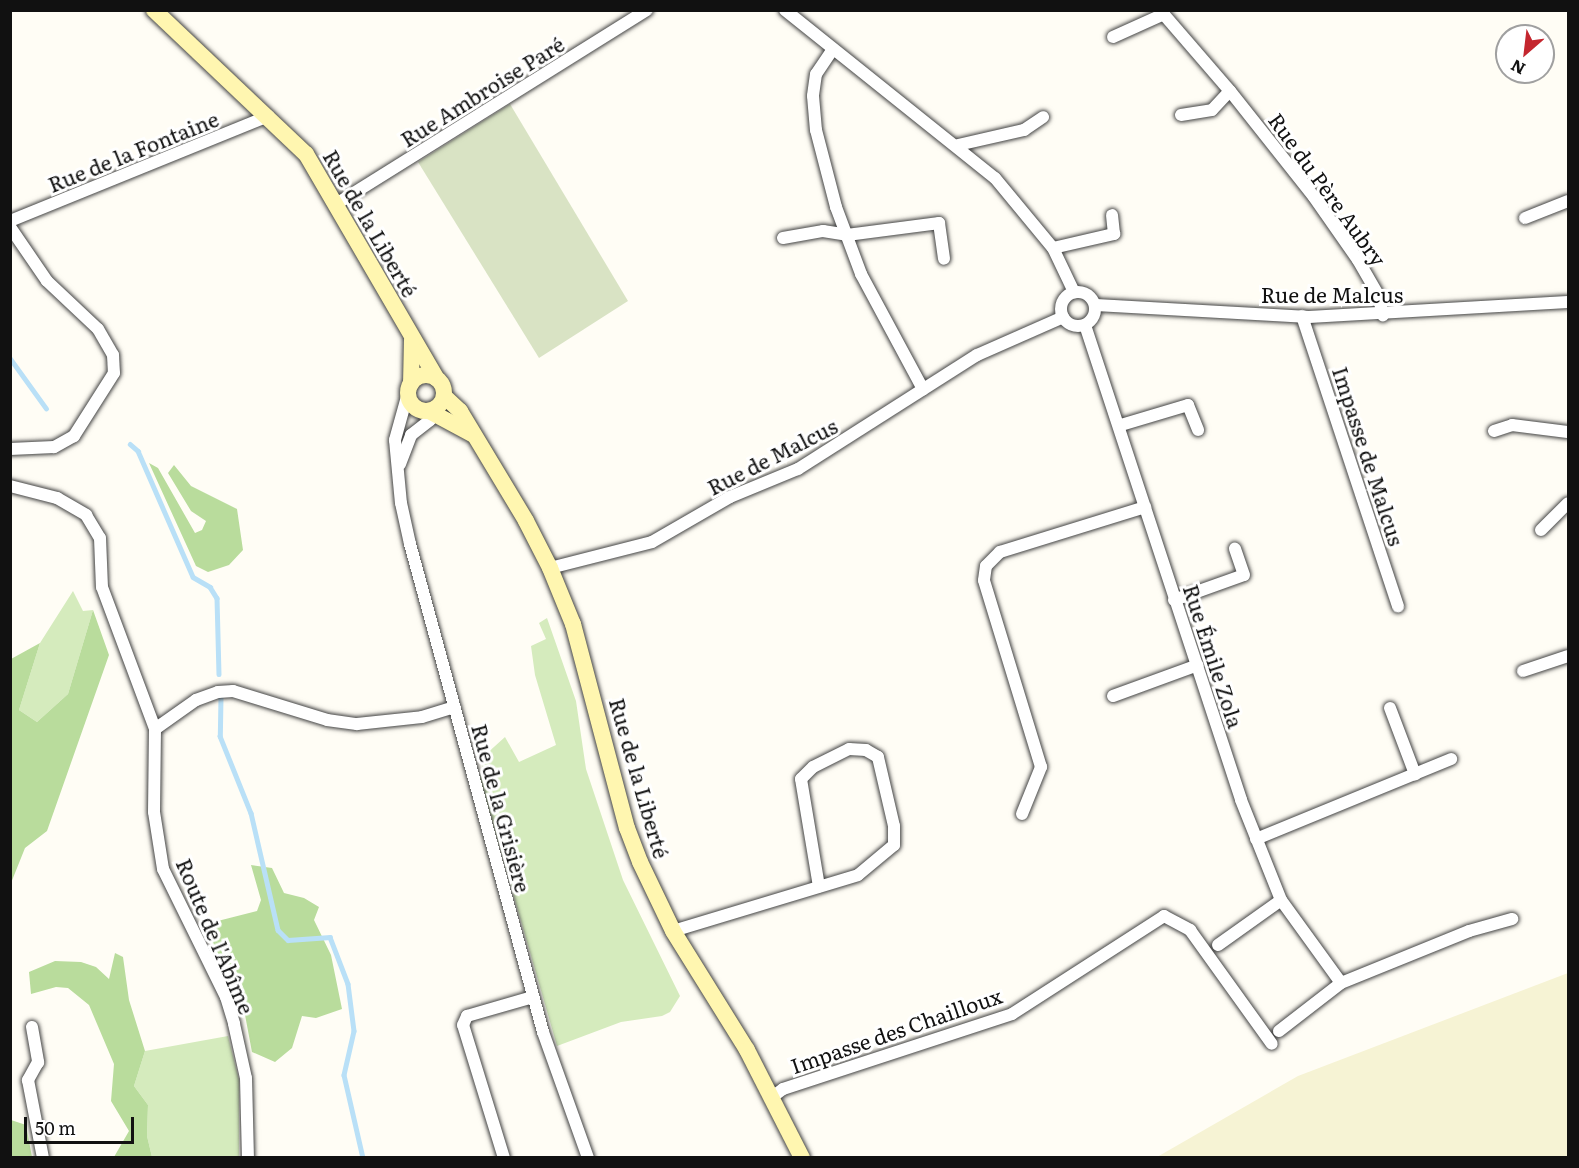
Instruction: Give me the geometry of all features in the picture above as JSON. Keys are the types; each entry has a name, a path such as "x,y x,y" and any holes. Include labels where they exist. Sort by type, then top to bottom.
{"street":[{"name":"Rue de la Liberté","path":"154,10 169,29 269,116 306,154 338,203 412,340 437,379"},
{"name":"Rue Ambroise Paré","path":"338,203 647,10"},
{"path":"785,10 958,145 1016,198 1053,248 1074,292"},
{"name":"Rue du Père Aubry","path":"1113,37 1162,12 1230,91 1358,260 1378,294 1383,315"},
{"path":"833,48 816,74 813,96 816,130 861,274 923,389"},
{"path":"1181,115 1212,110 1230,91"},
{"name":"Rue de la Fontaine","path":"10,221 269,116"},
{"path":"958,145 1024,129 1043,117"},
{"path":"1525,218 1569,201"},
{"path":"1053,248 1114,234 1112,215"},
{"path":"783,238 823,231 847,235 939,223 944,259"},
{"path":"10,227 47,281 98,329 113,355 114,373 74,436 54,447 10,449"},
{"path":"1074,292 1089,295 1095,305 1094,317 1085,325 1073,326 1063,317 1063,302 1074,292"},
{"name":"Rue de Malcus","path":"1095,305 1302,316 1383,315 1569,302"},
{"name":"Impasse de Malcus","path":"1302,316 1398,607"},
{"name":"Rue de Malcus","path":"550,568 652,542 730,497 798,469 977,355 1063,317"},
{"name":"Rue Émile Zola","path":"1085,325 1121,425 1174,600 1256,839 1281,900 1341,983"},
{"name":"Rue de la Liberté","path":"410,388 412,340"},
{"path":"423,375 437,379 444,396 431,414 416,408 410,388 423,375"},
{"name":"Rue de la Grisière","path":"410,388 395,440 405,523 533,997 588,1158"},
{"name":"Rue de la Liberté","path":"444,396 460,411 526,521 550,568 573,624 627,828 674,931 747,1050 802,1158"},
{"path":"1121,425 1188,405 1198,430"},
{"name":"Rue de la Liberté","path":"431,414 472,434"},
{"name":"Rue de la Grisière","path":"399,465 411,435 431,414"},
{"path":"1494,431 1512,425 1569,432"},
{"path":"10,486 57,498 86,515 100,538 102,587 154,729 196,700 218,692 233,691 327,720 357,724 422,717 455,707"},
{"path":"1541,530 1569,503"},
{"path":"1022,814 1041,767 984,580 986,566 1000,552 1146,507"},
{"path":"1174,600 1244,575 1235,549"},
{"path":"1523,671 1569,656"},
{"path":"1113,696 1198,665"},
{"path":"1390,708 1415,774"},
{"name":"Route de l'Abîme","path":"154,729 154,812 163,869 226,997 246,1078 248,1158"},
{"path":"674,931 858,875 894,845 894,826 878,757 866,750 849,749 813,767 801,779 819,886"},
{"path":"1256,839 1451,759"},
{"path":"1218,945 1281,900"},
{"name":"Impasse des Chailloux","path":"771,1098 783,1089 1012,1014 1164,916 1190,930 1272,1044"},
{"path":"1279,1031 1341,983 1469,931 1512,919"},
{"path":"504,1158 463,1025 467,1016 533,997"},
{"path":"32,1027 38,1062 28,1080 43,1158"}],"shaded area":[{"path":"1568,973 1568,1157 1157,1157 1298,1076"}],"green space":[{"path":"510,104 628,301 539,358 418,162"},
{"path":"149,463 158,468 195,533 202,530 206,521 191,511 168,473 174,465 191,486 237,509 243,550 229,565 208,572 196,566"},
{"path":"73,591 83,611 93,610 68,694 37,722 19,710 40,643"},
{"path":"93,610 109,655 47,831 25,848 11,883 11,659 40,643 19,710 37,722 68,694"},
{"path":"547,618 576,701 586,769 623,880 680,996 670,1012 662,1016 621,1022 557,1046 480,779 484,756 505,737 519,762 556,745 535,675 531,646 546,639 539,623"},
{"path":"251,865 272,868 284,893 304,898 319,907 314,920 331,955 342,1009 316,1018 302,1016 292,1048 275,1062 252,1052 242,999 202,925 257,911 261,900"},
{"path":"115,953 123,957 129,1000 145,1051 134,1086 148,1105 147,1136 152,1157 114,1157 129,1131 111,1101 114,1064 89,1005 68,988 56,987 31,994 29,972 55,961 81,962 96,967 109,979"},
{"path":"228,1036 239,1080 239,1157 152,1157 147,1136 148,1105 134,1086 145,1051"},
{"path":"11,1120 26,1125 32,1157 11,1157"}],"waterway":[{"path":"10,358 46,408"},
{"path":"130,444 138,451 193,577 210,587 217,598 219,674"},
{"path":"221,697 220,736 251,813 278,930 288,940 330,937 348,984 354,1031 344,1075 363,1158"}]}
